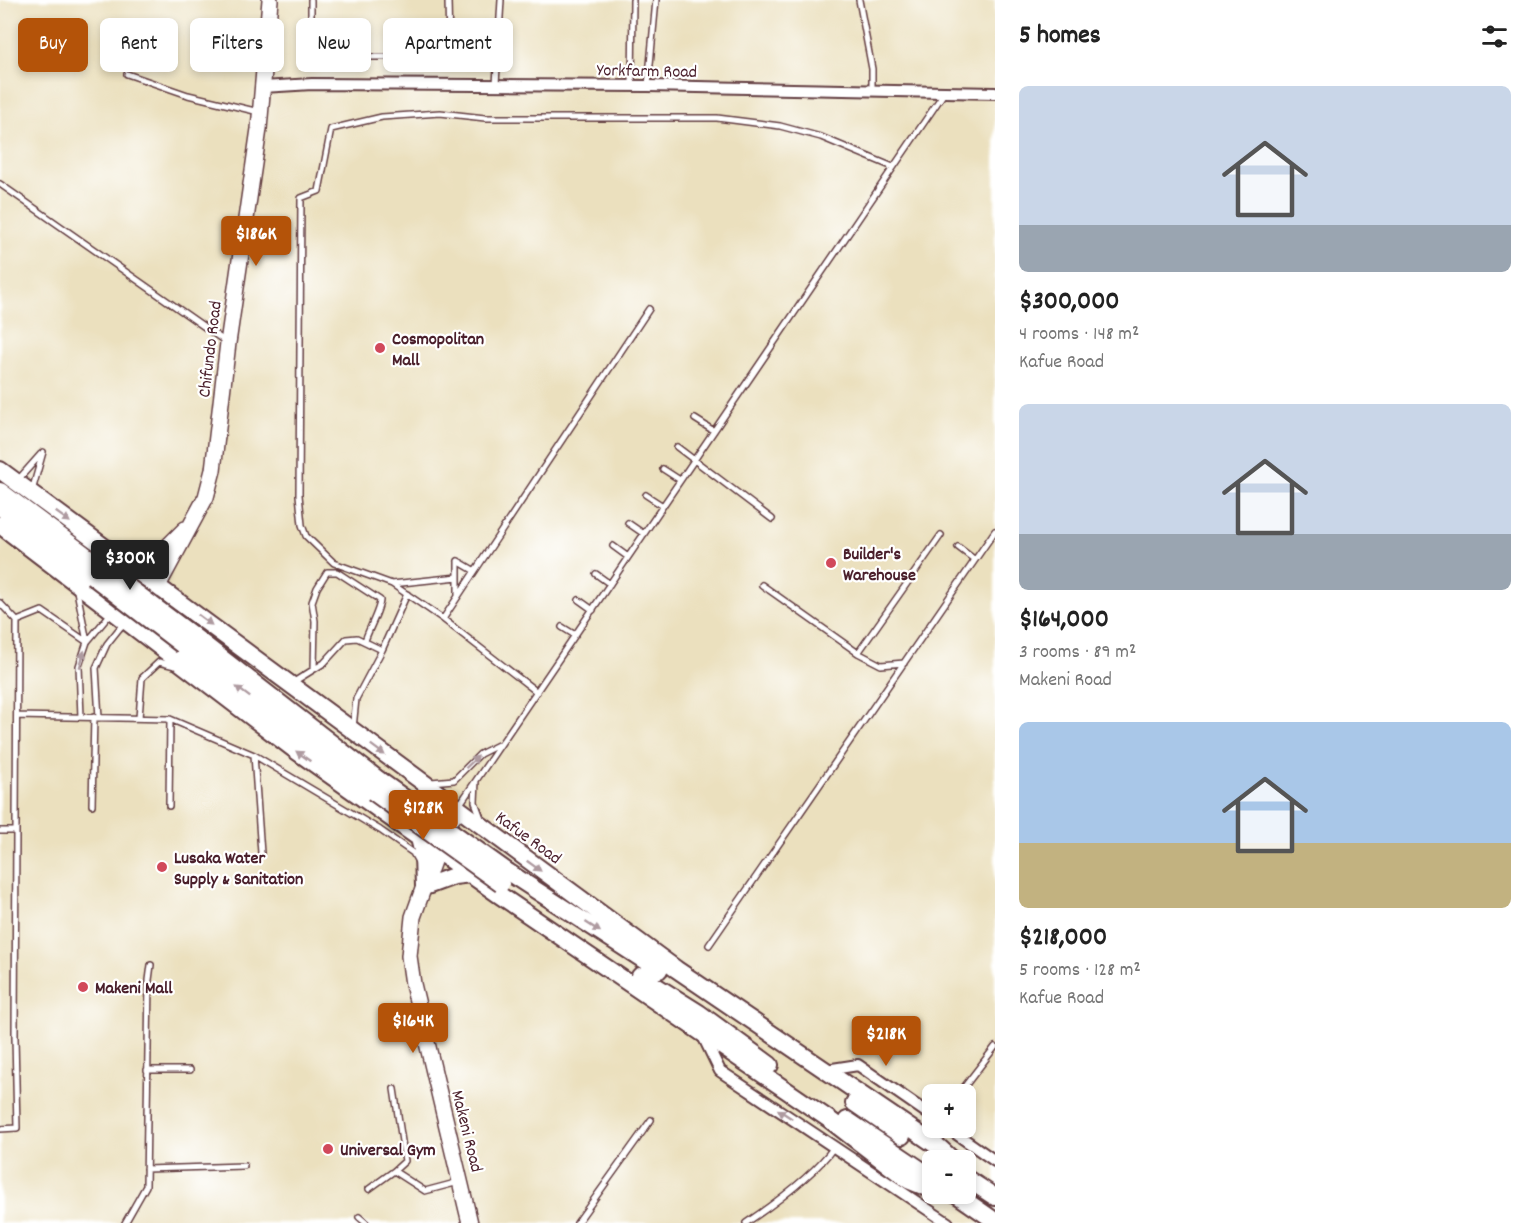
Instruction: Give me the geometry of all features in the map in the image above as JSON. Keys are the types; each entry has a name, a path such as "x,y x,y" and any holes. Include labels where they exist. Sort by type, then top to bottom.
{"main road":[{"name":"Kafue Road","path":"0,470 676,969 942,1150"},
{"path":"0,491 96,570 376,786 699,1013 825,1105 922,1171"},
{"path":"0,507 96,570"},
{"path":"0,525 295,750 471,874 830,1120 908,1180 922,1186"},
{"path":"419,838 423,854 424,887 454,876 471,874"},
{"path":"505,878 734,1019 924,1150"},
{"path":"976,1181 992,1195"},
{"path":"976,1185 992,1195"},
{"path":"967,1204 977,1208"},
{"path":"971,1204 995,1221"}],"street":[{"name":"Chifundo Road","path":"119,615 158,585 206,497 213,470 228,342 261,112 270,0"},
{"name":"Yorkfarm Road","path":"263,87 312,84 648,86 995,93"},
{"name":"Chifundo Road","path":"119,615 141,573 194,521"},
{"name":"Makeni Road","path":"457,808 437,850 413,917 409,956 412,984 470,1223"},
{"path":"700,1030 720,1071 948,1223"},
{"path":"826,1070 858,1065 922,1109"},
{"path":"962,1138 995,1161"}],"lane":[{"path":"311,0 311,43 314,52 322,57 443,56 448,48 448,0"},
{"path":"496,86 501,0"},
{"path":"632,86 633,0"},
{"path":"648,86 656,0"},
{"path":"859,0 872,69 872,92"},
{"path":"127,74 188,95 261,112"},
{"path":"457,808 944,93"},
{"path":"537,692 407,594 392,584 334,563 306,536 302,525 299,495 301,198 319,191 331,129 382,117 440,113 485,118 717,118 780,126 821,137 893,167"},
{"path":"0,184 228,342"},
{"path":"442,619 649,309"},
{"path":"695,419 714,431"},
{"path":"677,447 772,519"},
{"path":"16,482 43,452 31,493"},
{"path":"663,469 680,480"},
{"path":"646,495 663,506"},
{"path":"628,523 644,534"},
{"path":"709,945 995,531"},
{"path":"858,653 941,535"},
{"path":"613,546 628,557"},
{"path":"958,547 975,560"},
{"path":"458,596 458,561 475,571"},
{"path":"314,669 315,621 312,602 327,572 337,572 380,600 380,605 364,641"},
{"path":"596,574 610,584"},
{"path":"392,584 458,577"},
{"path":"74,581 80,599 87,642 79,666 81,717"},
{"path":"762,585 858,653 881,665 904,663"},
{"path":"352,730 356,699 382,650 407,594"},
{"path":"579,600 593,610"},
{"path":"0,603 17,621 15,1037 17,1128 0,1129"},
{"path":"17,621 42,611 87,642"},
{"path":"87,642 119,615"},
{"path":"92,805 96,668 119,615"},
{"path":"561,627 575,635"},
{"path":"290,684 324,663 346,639 357,638 382,650"},
{"path":"139,718 142,678 159,662 191,670"},
{"path":"17,716 170,719 254,755 380,830 414,853 424,887"},
{"path":"169,806 170,719"},
{"path":"405,770 433,783 454,780 480,754 501,743"},
{"path":"254,755 261,853"},
{"path":"476,779 475,802 482,820 492,835"},
{"path":"0,831 16,831"},
{"path":"125,1223 146,1186 148,980 151,965"},
{"path":"966,1084 995,1047"},
{"path":"147,1071 190,1070"},
{"path":"369,1189 405,1161 394,1089"},
{"path":"577,1223 651,1119"},
{"path":"747,1223 773,1205 827,1157 834,1147"},
{"path":"146,1169 244,1166"},
{"path":"394,1171 424,1191 460,1181"},
{"path":"359,1217 366,1223"}],"place":[{"name":"Cosmopolitan Mall","path":"380,348"},
{"name":"Builder's Warehouse","path":"831,563"},
{"name":"Lusaka Water Supply & Sanitation","path":"162,867"},
{"name":"Makeni Mall","path":"83,987"},
{"name":"Universal Gym","path":"328,1149"}]}
